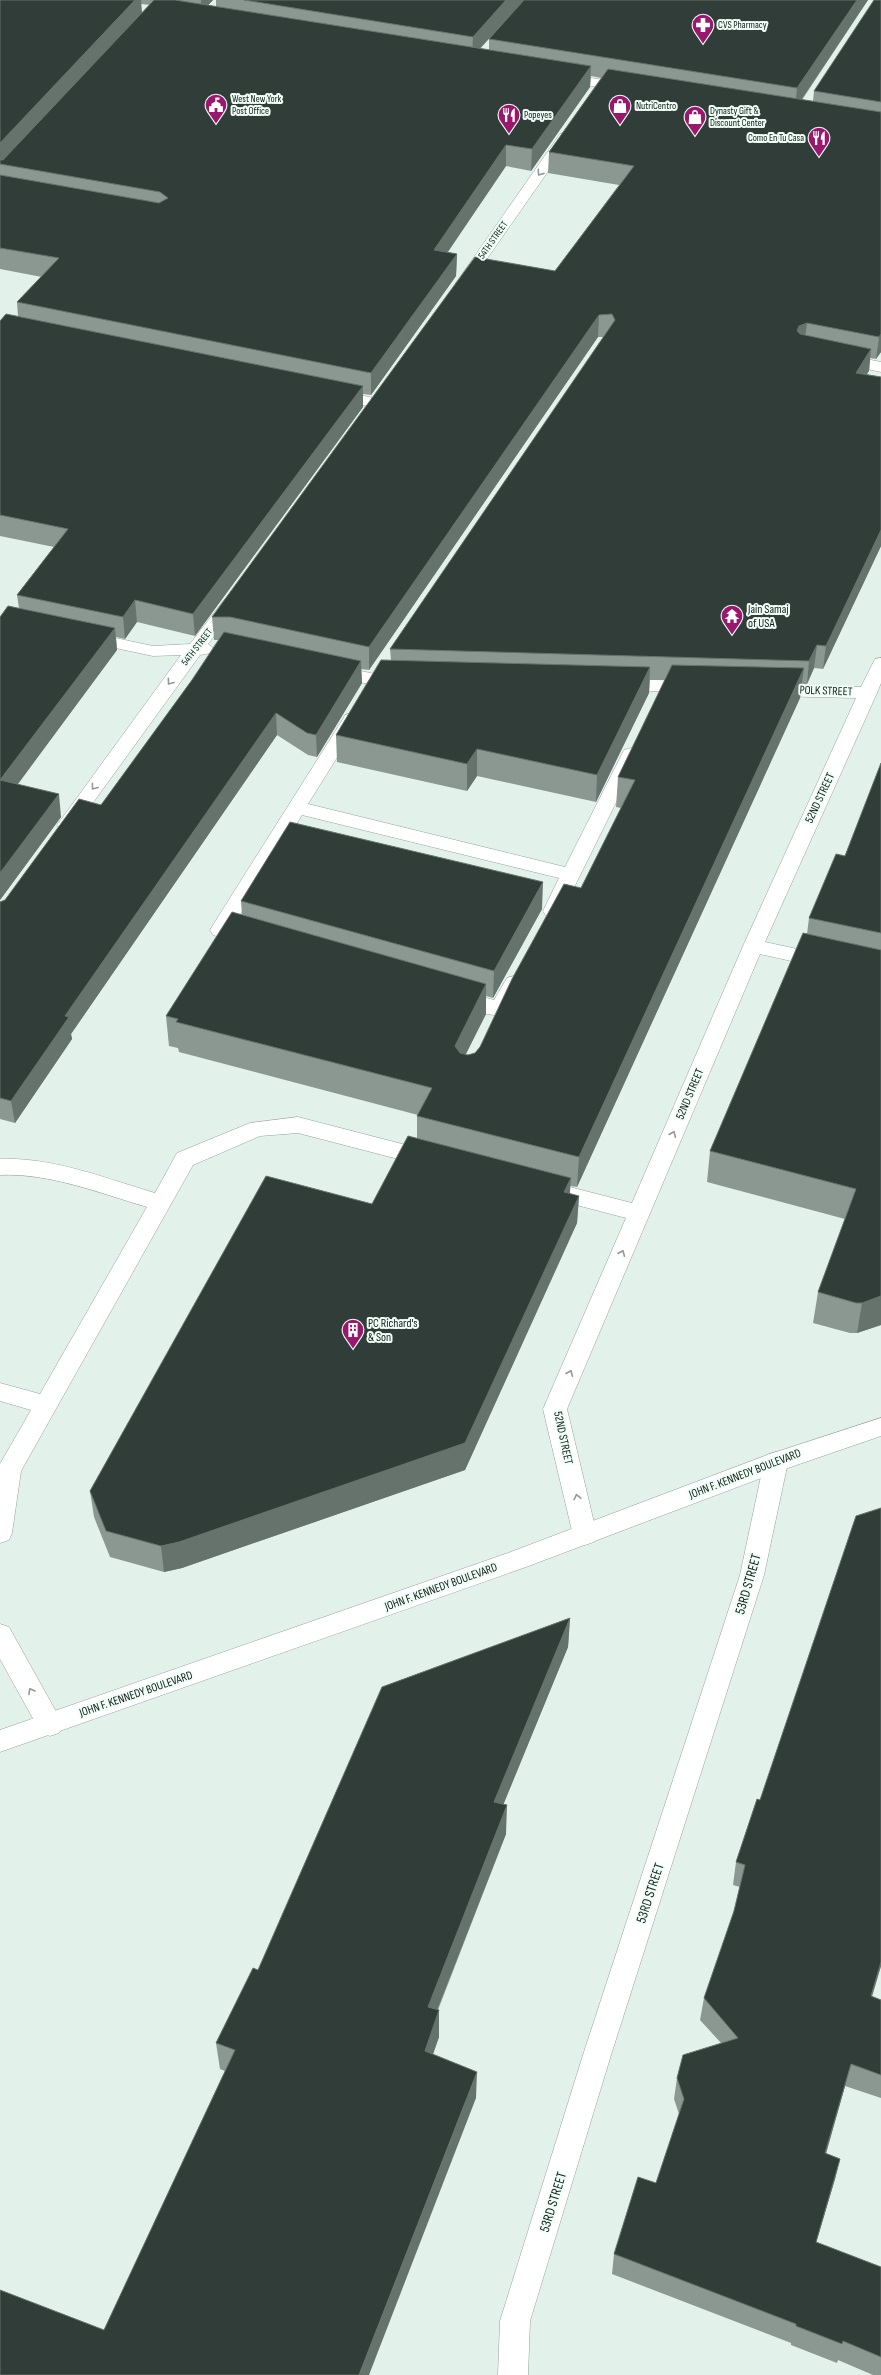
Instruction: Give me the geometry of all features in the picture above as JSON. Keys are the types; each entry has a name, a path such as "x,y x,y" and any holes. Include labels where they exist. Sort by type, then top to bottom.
{"street":[{"path":"551,75 598,90 640,90"},
{"name":"54TH STREET","path":"456,293 573,126"},
{"path":"827,356 881,367"},
{"path":"320,392 376,403"},
{"name":"54TH STREET","path":"55,841 194,649 240,590"},
{"path":"69,633 153,652 224,647"},
{"path":"266,943 220,930 298,808 368,691 387,663"},
{"name":"52ND STREET","path":"586,1535 555,1409 753,946 881,663"},
{"path":"315,666 368,691 415,680"},
{"path":"599,684 711,688"},
{"path":"655,704 663,686"},
{"name":"POLK STREET","path":"751,689 868,693"},
{"path":"543,929 572,875 638,739"},
{"path":"298,808 572,875"},
{"path":"753,946 881,974"},
{"path":"490,1030 521,969"},
{"path":"442,992 500,1009"},
{"path":"0,1533 4,1475 47,1405 185,1159 215,1144 258,1128 298,1125 445,1163"},
{"path":"0,1167 13,1165 51,1172 160,1203"},
{"path":"530,1185 640,1213"},
{"path":"0,1392 47,1405"},
{"name":"JOHN F. KENNEDY BOULEVARD","path":"0,1741 50,1725 586,1535 776,1462 881,1427"},
{"name":"53RD STREET","path":"513,2375 515,2321 597,2055 752,1575 776,1462"},
{"path":"0,1635 50,1725"}],"building":[{"path":"0,0 135,0 0,143"},
{"path":"154,0 175,0 591,66 532,149 506,145 434,250 457,254 371,373 17,302 59,258 0,248 0,175 159,203 168,198 160,192 0,164 0,160 3,160"},
{"path":"244,0 506,0 473,37"},
{"path":"524,0 857,0 797,88 489,39"},
{"path":"874,0 881,0 881,102 814,91"},
{"path":"608,69 881,112 881,334 879,337 807,323 799,326 797,331 800,334 871,349 856,373 881,377 881,530 826,646 817,645 809,661 390,649 615,320 612,314 599,315 369,647 230,617 212,617 475,257 555,271 634,166 549,152"},
{"path":"6,314 363,386 193,614 135,600 123,617 17,595 68,529 0,515 0,321"},
{"path":"8,606 115,628 0,780 0,617"},
{"path":"224,632 361,661 316,735 307,733 276,713 65,1016 69,1017 11,1101 0,1098 0,902 5,900 79,799 101,805 192,680"},
{"path":"381,660 650,667 597,775 477,749 467,764 336,735"},
{"path":"672,665 804,668 579,1157 417,1116 432,1088 176,1022 178,1019 166,1016 232,912 486,984 455,1046 460,1053 468,1055 475,1053 480,1047 512,979 564,884 581,888 635,780 618,777"},
{"path":"881,763 881,933 809,918 836,854 845,856"},
{"path":"0,780 59,794 0,873"},
{"path":"290,822 543,882 494,971 241,901"},
{"path":"803,933 881,950 881,1296 862,1303 856,1303 818,1292 856,1189 710,1151"},
{"name":"PC Richard's & Son","path":"408,1136 571,1178 564,1192 579,1196 465,1443 179,1542 161,1546 106,1531 90,1491 266,1176 372,1204"},
{"path":"881,1508 881,1962 871,1996 881,2000 881,2075 851,2064 825,2153 840,2159 816,2242 881,2267 881,2357 843,2341 842,2344 796,2326 796,2324 614,2254 638,2177 656,2183 684,2099 677,2078 683,2055 738,2038 704,1998 734,1911 745,1865 736,1862 757,1799 760,1800 856,1516"},
{"path":"570,1618 494,1802 507,1805 428,2007 439,2010 425,2051 477,2072 359,2375 0,2375 0,2290 104,2330 235,2050 216,2043 253,1968 258,1970 382,1687"}],"place":[{"name":"CVS Pharmacy","path":"703,44"},
{"name":"West New York Post Office","path":"216,124"},
{"name":"NutriCentro","path":"620,126"},
{"name":"Popeyes","path":"509,134"},
{"name":"Dynasty Gift & Discount Center","path":"695,136"},
{"name":"Como En Tu Casa","path":"819,158"},
{"name":"Jain Samaj of USA","path":"732,636"},
{"name":"PC Richard's & Son","path":"353,1350"}]}
